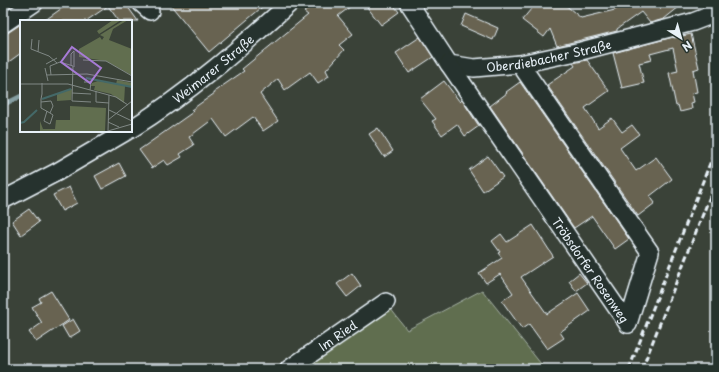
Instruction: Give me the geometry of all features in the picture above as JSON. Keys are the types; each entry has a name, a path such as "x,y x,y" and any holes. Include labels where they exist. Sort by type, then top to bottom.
{"street":[{"path":"3,24 34,3"},
{"name":"Weimarer Straße","path":"132,128 205,77 290,3"},
{"path":"409,3 448,64"},
{"name":"Oberdiebacher Straße","path":"448,64 474,68 520,64 581,51 693,22 706,17 716,9"},
{"name":"Tröbsdorfer Rosenweg","path":"448,64 628,324 650,252 520,64"},
{"path":"3,200 64,168 125,132"},
{"name":"Im Ried","path":"289,369 386,302"}],"green space":[{"path":"482,290 545,369 292,369 387,304 407,330"}],"building":[{"path":"69,3 125,3 138,21 118,20 108,6 87,20 45,20"},
{"path":"169,3 267,3 209,52"},
{"path":"315,3 355,3 338,16 353,34 339,45 344,50 326,70 329,76 318,83 310,72 285,90 278,79 260,94 278,121 263,131 253,117 226,137 213,119 189,137 194,145 180,154 182,157 168,165 164,160 152,168 139,150 193,112 191,110 244,71 242,69 308,15 304,12"},
{"path":"364,3 392,3 399,12 381,25"},
{"path":"536,3 563,3 581,18 615,10 625,3 684,3 664,19 650,23 641,12 617,29 617,31 557,46 550,29 544,37 522,20"},
{"path":"466,14 498,28 493,40 461,26"},
{"path":"20,25 20,54 3,66 3,36"},
{"path":"691,34 699,68 693,70 697,92 692,93 694,102 691,103 692,109 680,112 678,105 676,106 669,73 678,71 673,48 650,54 652,60 639,63 644,83 622,88 613,53 673,37"},
{"path":"420,37 433,57 409,73 396,53"},
{"path":"587,60 609,91 585,108 598,128 612,118 622,132 632,125 639,134 620,148 636,171 656,157 672,179 650,196 655,203 638,216 547,85 575,66 573,63"},
{"path":"444,81 460,102 462,100 479,126 465,136 457,124 442,135 432,121 436,119 420,99"},
{"path":"520,82 629,239 615,249 592,216 574,228 490,106"},
{"path":"378,128 393,151 384,157 369,134"},
{"path":"488,156 503,177 483,191 469,170"},
{"path":"119,163 126,176 102,189 95,176"},
{"path":"69,187 77,203 62,211 53,195"},
{"path":"29,209 39,222 21,235 12,221"},
{"path":"533,225 553,256 521,277 547,314 578,293 590,311 560,332 564,338 547,349 529,324 522,329 502,301 513,293 500,274 486,283 479,273 502,258 498,253 500,252 492,241 501,234 507,242"},
{"path":"352,273 361,286 347,297 337,284"},
{"path":"579,273 587,283 576,291 569,281"},
{"path":"51,291 69,320 36,342 29,332 42,323 32,307 41,302 39,298"},
{"path":"73,319 80,331 69,338 62,326"}],"waterway":[{"path":"3,105 20,96"}],"railway":[{"path":"629,369 716,148"},
{"path":"642,369 716,181"}]}
